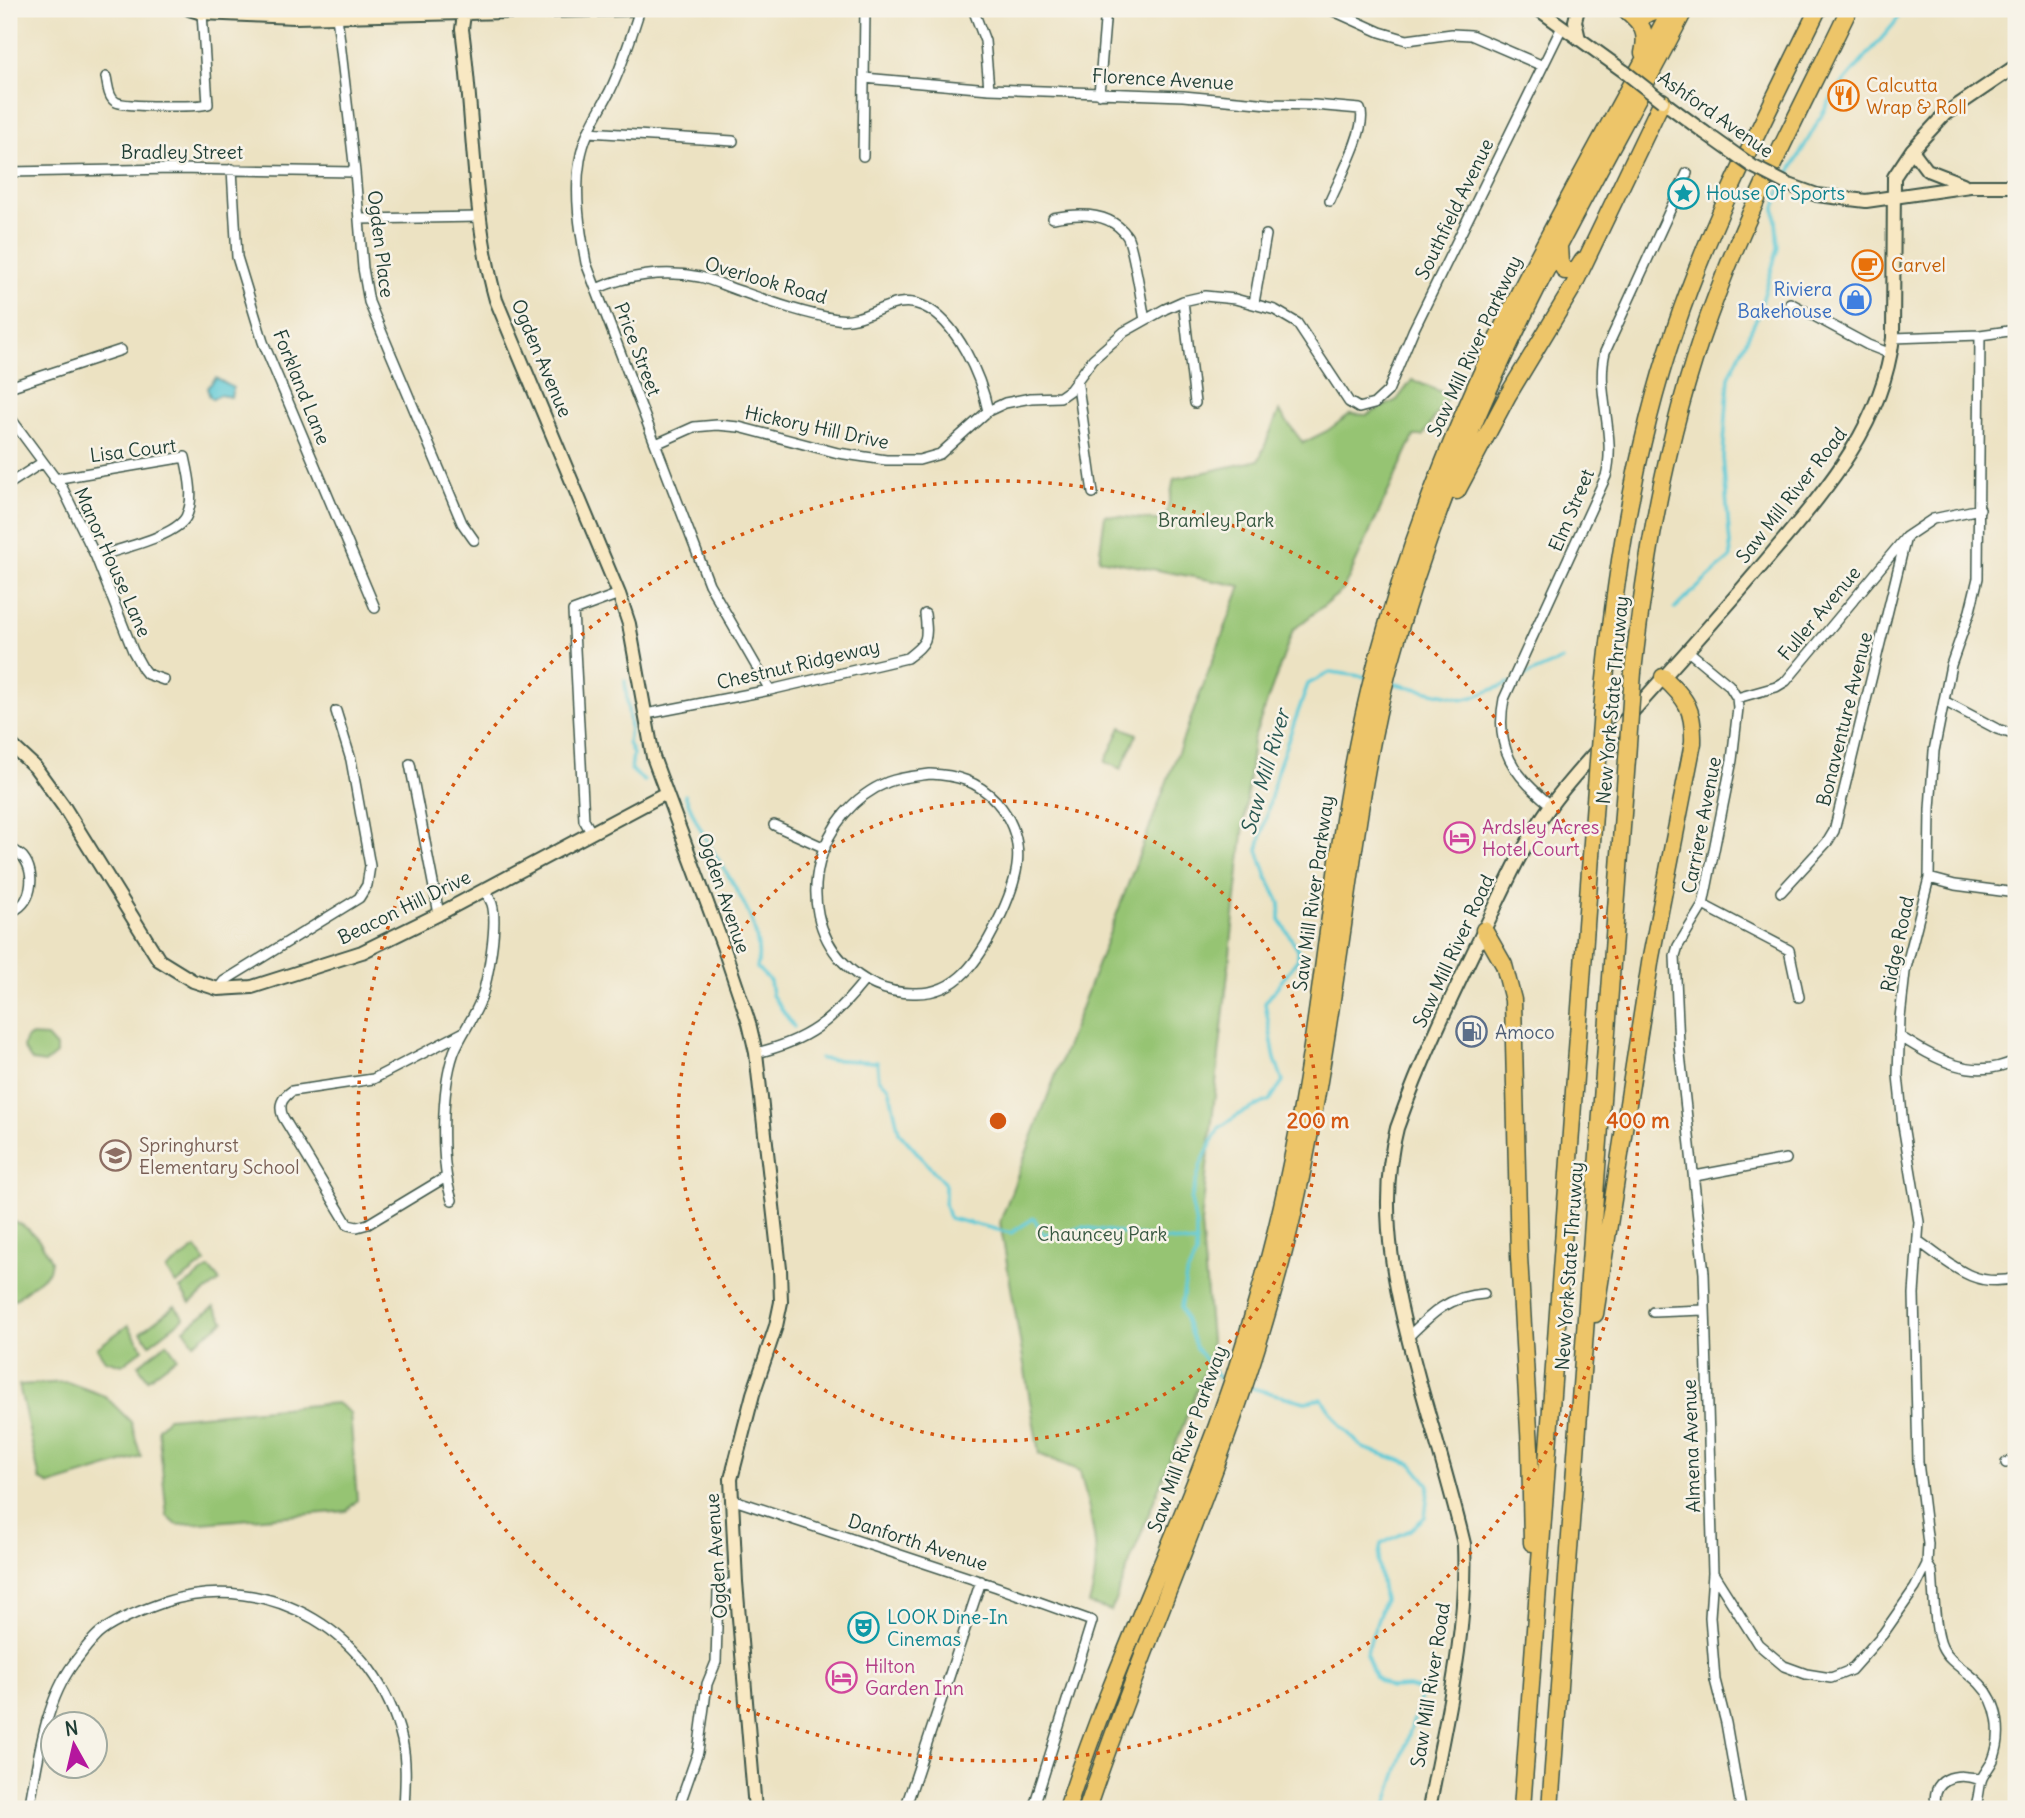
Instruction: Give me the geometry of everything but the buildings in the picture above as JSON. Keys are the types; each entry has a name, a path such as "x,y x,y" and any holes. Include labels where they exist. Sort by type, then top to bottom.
{"highway":[{"path":"1625,10 1647,13 1660,9"},
{"name":"Saw Mill River Parkway","path":"1087,1809 1284,1249 1308,1146 1324,1055 1375,695 1424,516 1478,383 1533,267 1632,71 1671,9"},
{"name":"Saw Mill River Parkway","path":"1383,662 1446,495 1518,327 1685,9"},
{"name":"New York State Thruway","path":"1522,1809 1602,710 1614,594 1626,516 1663,365 1688,291 1717,220 1818,9"},
{"name":"New York State Thruway","path":"1550,1809 1633,673 1647,558 1661,482 1703,330 1746,222 1849,9"},
{"path":"1625,10 1643,25 1646,33 1632,71"},
{"path":"1419,569 1484,437 1573,287 1660,106"},
{"path":"1559,245 1560,266 1569,272 1580,267 1590,249"},
{"path":"1580,1395 1599,1295 1651,957 1693,743 1692,720 1687,701 1663,677"},
{"path":"1484,930 1509,976 1514,1014 1519,1256 1531,1474 1534,1644"},
{"name":"Saw Mill River Parkway","path":"1067,1809 1109,1689 1233,1398"}],"main road":[{"path":"195,11 243,16 337,16 408,12 464,14 638,9"},
{"name":"Ashford Avenue","path":"1538,9 1579,39 1632,71 1660,106 1745,161 1789,185 1817,195 1866,201 1970,186 2016,186"},
{"path":"1578,9 1575,21 1579,39"},
{"name":"Ogden Avenue","path":"464,14 461,29 481,217 496,300 619,594 629,624 653,757 723,946 749,1023 756,1053 780,1269 781,1302 731,1479 736,1582 755,1809"},
{"name":"Saw Mill River Road","path":"1429,1809 1458,1655 1466,1576 1464,1544 1398,1299 1390,1241 1388,1195 1394,1142 1417,1078 1466,964 1517,859 1551,805 1805,514 1853,449 1878,401 1894,338 1894,177 1912,150 1945,114 2016,66"},
{"path":"1912,150 1927,170 1970,186"},
{"name":"Beacon Hill Drive","path":"9,743 36,767 64,807 159,960 193,981 218,989 252,987 362,952 666,793"}],"street":[{"name":"Price Street","path":"638,9 626,53 588,132 580,159 578,209 586,263 709,584 770,690"},
{"path":"863,156 865,9"},
{"path":"973,9 985,41 989,89"},
{"path":"1329,9 1380,32 1407,40 1452,34 1471,36 1543,66"},
{"path":"106,78 110,97 116,102 129,105 208,104 195,11"},
{"path":"1099,94 1106,12"},
{"name":"Ogden Place","path":"337,16 363,268 369,302 462,523 474,540"},
{"name":"Southfield Avenue","path":"1374,404 1388,391 1413,331 1562,27"},
{"name":"Florence Avenue","path":"864,78 989,89 1207,97 1269,104 1360,109 1363,115 1361,128 1330,201"},
{"path":"588,132 733,141"},
{"name":"Bradley Street","path":"9,172 232,169 355,172"},
{"name":"Forkland Lane","path":"232,169 237,257 263,342 376,608"},
{"name":"Elm Street","path":"1551,805 1529,788 1512,766 1503,736 1503,704 1605,476 1609,457 1602,375 1605,352 1687,173"},
{"path":"1053,218 1076,214 1112,221 1128,237 1145,320"},
{"path":"359,219 481,217"},
{"path":"1254,303 1266,235"},
{"name":"Overlook Road","path":"596,289 615,280 662,274 700,277 774,303 840,320 867,316 883,306 906,301 925,306 946,324 965,348 988,411"},
{"name":"Hickory Hill Drive","path":"656,444 694,427 717,425 739,427 838,453 886,460 919,460 940,454 988,411 1004,403 1060,397 1070,390 1093,359 1124,332 1183,301 1205,296 1254,303 1275,310 1297,323 1349,402 1359,408 1374,404"},
{"path":"1183,301 1195,403"},
{"path":"1790,303 1868,345 1891,354"},
{"path":"1894,338 1980,335 2016,330"},
{"name":"Ridge Road","path":"1974,1809 1981,1780 1992,1762 1998,1743 1997,1717 1991,1698 1982,1685 1947,1655 1940,1643 1931,1572 1927,1564 1928,1544 1918,1462 1914,1294 1919,1222 1901,1113 1898,1075 1905,972 1929,878 1933,762 1951,665 1970,611 1978,578 1980,335"},
{"path":"9,387 121,350"},
{"path":"1077,379 1093,493"},
{"name":"Manor House Lane","path":"9,416 63,489 96,557 133,651 147,674 164,680"},
{"name":"Lisa Court","path":"54,479 185,457 190,480 190,503 185,519 170,531 96,557"},
{"path":"9,484 43,462"},
{"name":"Fuller Avenue","path":"1737,698 1776,687 1786,681 1906,537 1933,519 1980,509"},
{"name":"Bonaventure Avenue","path":"1781,891 1828,841 1834,831 1906,537"},
{"path":"591,832 584,820 573,611 619,594"},
{"name":"Chestnut Ridgeway","path":"646,714 770,690 907,658 923,646 927,633 925,614"},
{"path":"1688,651 1729,685 1737,698"},
{"name":"Carriere Avenue","path":"1698,1203 1679,1045 1675,956 1678,946 1703,905 1737,731 1737,698"},
{"path":"1944,701 1997,729 2016,734"},
{"path":"218,989 224,981 359,898 367,885 370,866 360,807 351,760 336,711"},
{"path":"410,764 439,914"},
{"path":"944,774 973,782 990,795 1007,814 1013,826 1018,856 1007,903 986,946 973,966 952,983 927,992 898,992 864,981 833,951 820,926 815,882 825,848 839,823 865,796 888,782 917,775 944,774"},
{"path":"774,825 825,848"},
{"path":"9,847 23,857 30,878 27,901 17,910 9,912"},
{"path":"1929,878 1955,885 2016,893"},
{"path":"452,1200 444,1153 446,1090 454,1052 481,999 492,947 492,905 485,890"},
{"path":"1703,905 1788,950 1800,997"},
{"path":"756,1053 783,1047 804,1037 844,1006 864,981"},
{"path":"446,1177 368,1224 357,1227 348,1225 283,1117 280,1105 283,1097 292,1091 373,1079 464,1032"},
{"path":"1899,1036 1940,1061 1972,1069 2006,1065 2016,1060"},
{"path":"1695,1176 1786,1158"},
{"name":"Almena Avenue","path":"1698,1203 1713,1573 1710,1617 1716,1688 1726,1723 1741,1809"},
{"path":"1918,1241 1967,1276 1987,1282 2016,1278"},
{"path":"1408,1338 1434,1311 1465,1295 1484,1294"},
{"path":"1653,1312 1704,1310"},
{"path":"2006,1463 2016,1459"},
{"name":"Danforth Avenue","path":"731,1499 981,1581 1092,1621 1033,1809"},
{"path":"1713,1573 1758,1644 1784,1666 1806,1674 1831,1678 1851,1670 1883,1634 1915,1588 1927,1564"},
{"path":"905,1809 981,1581"},
{"path":"678,1809 698,1752 707,1684 716,1662 718,1592 736,1582"},
{"path":"29,1809 46,1727 57,1695 73,1665 102,1631 148,1608 180,1597 218,1593 262,1596 300,1610 323,1622 352,1648 380,1685 394,1714 402,1742 406,1781 404,1809"},
{"path":"1937,1809 1937,1789 1943,1781 1960,1775 1981,1780"}],"green space":[{"name":"Chauncey Park","path":"1412,380 1449,395 1423,436 1414,436 1343,590 1293,630 1253,740 1201,1224 1212,1351 1111,1611 1089,1604 1096,1553 1092,1521 1080,1471 1039,1454 1000,1222 1241,586 1099,559 1105,515 1165,521 1174,479 1259,460 1279,411 1303,443 1327,431 1350,414 1367,415 1397,400"},
{"path":"1121,727 1137,734 1121,769 1105,762"},
{"path":"29,1036 47,1037 56,1047 56,1054 45,1063 32,1061 23,1048"},
{"path":"9,1221 29,1230 51,1261 49,1271 45,1275 17,1298 9,1301"},
{"path":"196,1248 206,1262 176,1284 166,1270"},
{"path":"209,1268 220,1281 190,1303 180,1289"},
{"path":"175,1306 184,1318 150,1344 141,1332"},
{"path":"214,1307 224,1321 194,1343 184,1329"},
{"path":"128,1325 143,1349 122,1365 105,1360 97,1348"},
{"path":"167,1343 177,1357 148,1379 138,1365"},
{"path":"67,1382 105,1396 131,1422 141,1457 50,1485 40,1480 19,1385"},
{"path":"337,1403 350,1413 357,1500 347,1511 177,1525 167,1516 158,1428 168,1418"}],"water":[{"path":"216,378 233,388 231,397 210,397 207,388"}],"waterway":[{"name":"Saw Mill River","path":"1786,179 1833,95 1894,24 1903,9"},
{"name":"Saw Mill River","path":"1675,608 1731,557 1723,457 1729,377 1758,315 1778,248 1775,207 1782,186"},
{"name":"Saw Mill River","path":"1516,680 1562,660"},
{"name":"Saw Mill River","path":"1228,1381 1219,1378 1196,1348 1181,1308 1186,1276 1196,1255 1196,1226 1191,1200 1201,1164 1219,1128 1241,1113 1270,1100 1283,1081 1275,1059 1265,1003 1298,959 1298,950 1280,920 1280,903 1258,850 1278,768 1308,684 1331,672 1367,677"},
{"path":"625,681 630,728 628,743 633,754 631,770 644,781"},
{"name":"Saw Mill River","path":"1391,683 1464,699 1509,683"},
{"path":"685,795 701,830 749,914 758,950 757,968 770,981 772,995 794,1027"},
{"path":"820,1059 877,1062 879,1079 889,1087 899,1132 945,1184 945,1204 949,1218 1011,1233 1034,1218 1043,1234 1082,1227 1196,1244"},
{"name":"Saw Mill River","path":"1248,1387 1305,1402 1322,1399 1341,1426 1363,1448 1412,1464 1429,1485 1425,1517 1410,1530 1381,1544 1378,1562 1384,1600 1366,1654 1375,1677 1390,1688 1408,1687 1423,1691 1385,1809"}],"place":[{"name":"Calcutta Wrap & Roll","path":"1843,96"},
{"name":"House Of Sports","path":"1683,193"},
{"name":"Carvel","path":"1868,265"},
{"name":"Riviera Bakehouse","path":"1855,300"},
{"name":"Ardsley Acres Hotel Court","path":"1459,838"},
{"name":"Amoco","path":"1472,1032"},
{"name":"Springhurst Elementary School","path":"116,1156"},
{"name":"LOOK Dine-In Cinemas","path":"864,1628"},
{"name":"Hilton Garden Inn","path":"842,1677"}],"park label":[{"name":"Bramley Park","path":"1216,520"}]}
